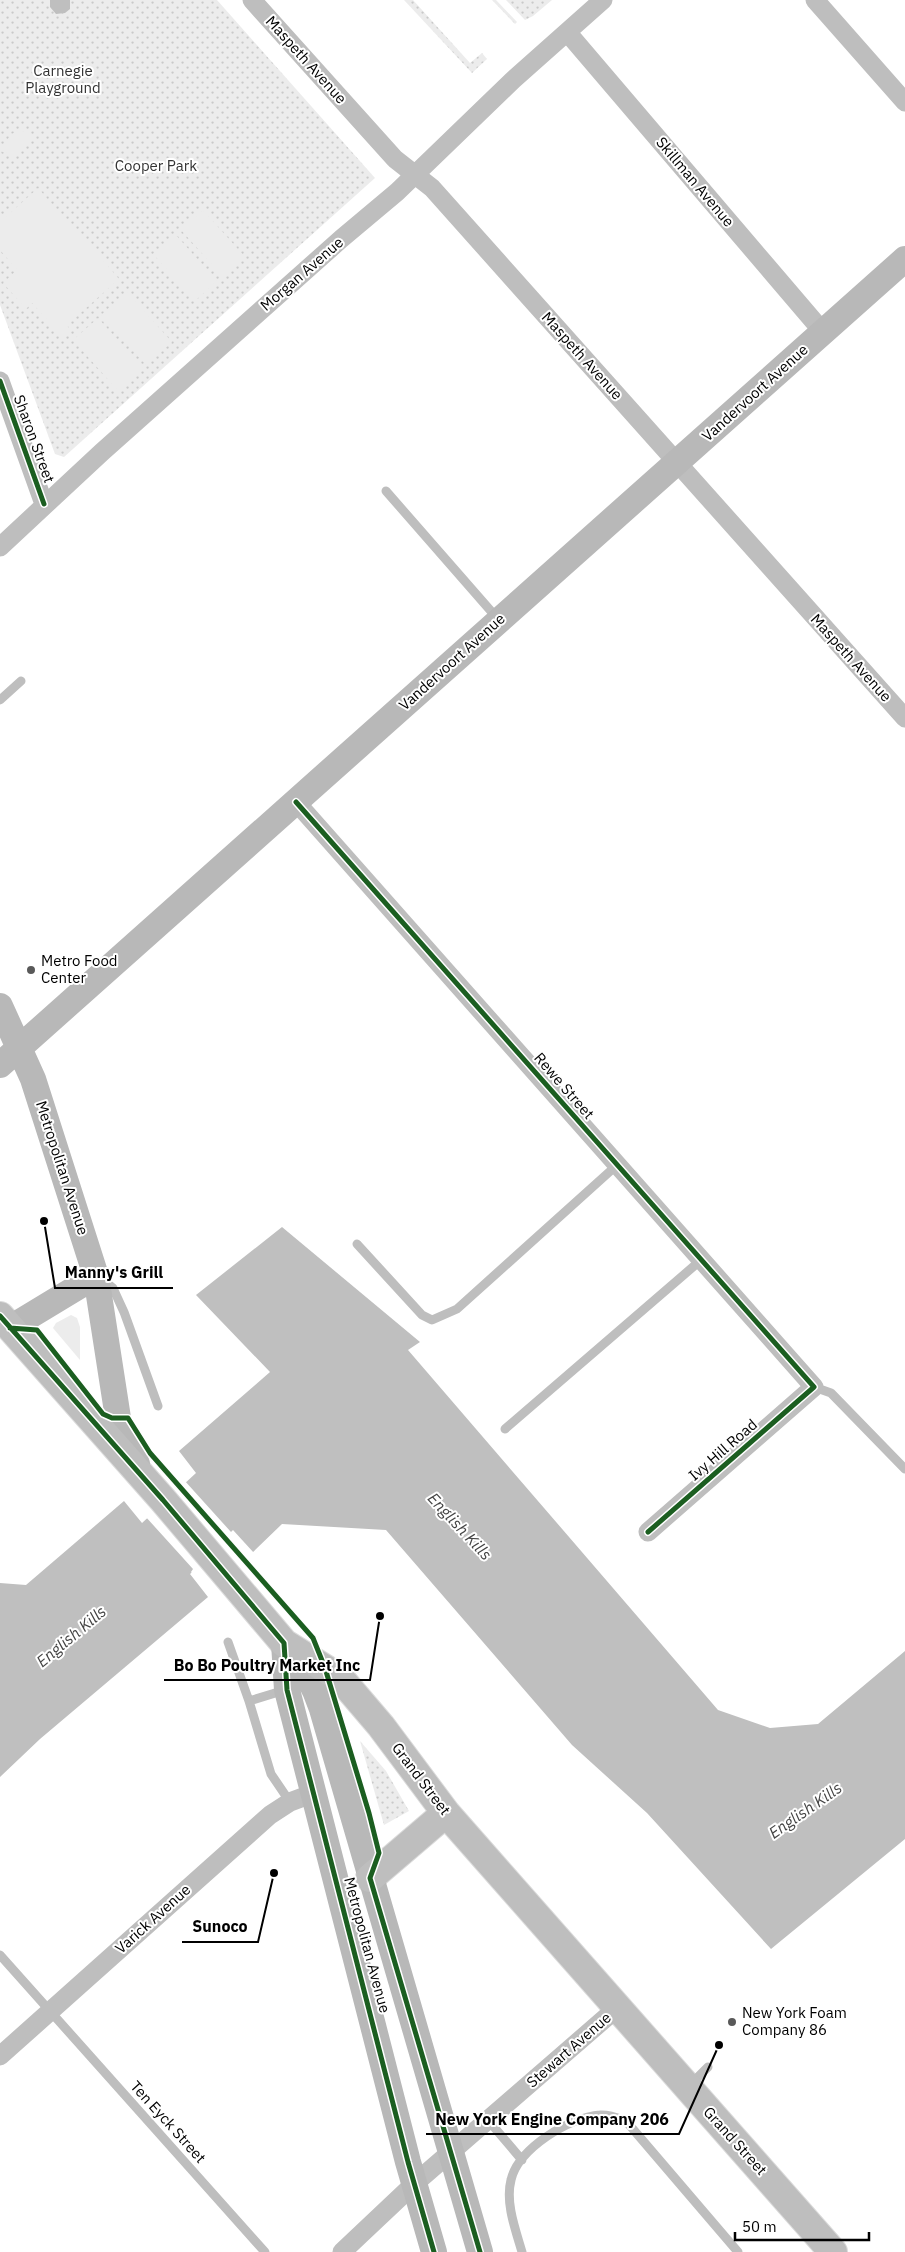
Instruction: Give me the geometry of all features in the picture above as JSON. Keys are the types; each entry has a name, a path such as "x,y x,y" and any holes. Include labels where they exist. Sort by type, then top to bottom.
{"main road":[{"name":"Vandervoort Avenue","path":"10,1057 905,259"},
{"name":"Metropolitan Avenue","path":"0,1006 10,1057 33,1079 96,1276 118,1418 125,1440 145,1480"},
{"path":"5,1322 96,1276"},
{"name":"Grand Street","path":"5,1322 145,1480 284,1643 340,1678 381,1726 446,1813 833,2252"},
{"name":"Metropolitan Avenue","path":"284,1643 287,1690 414,2184 434,2252"},
{"name":"Metropolitan Avenue","path":"284,1643 303,1665 315,1686 480,2252"},
{"path":"314,1793 329,1797 336,1805 372,1929 418,2037"},
{"path":"370,1878 446,1813"}],"street":[{"name":"Maspeth Avenue","path":"252,0 395,159 432,188 905,718"},
{"name":"Morgan Avenue","path":"0,547 44,504 416,174 513,80 602,0"},
{"path":"815,0 905,102"},
{"name":"Skillman Avenue","path":"567,32 823,332"},
{"name":"Sharon Street","path":"0,382 44,504"},
{"name":"Rewe Street","path":"296,802 814,1387"},
{"name":"Ivy Hill Road","path":"648,1532 814,1387"},
{"name":"Varick Avenue","path":"0,2056 270,1814 290,1802 314,1793"},
{"name":"Stewart Avenue","path":"342,2252 414,2184 617,2008"}],"lane":[{"path":"386,491 499,620"},
{"path":"0,700 21,681"},
{"path":"357,1244 422,1315 432,1320 443,1317 457,1309 618,1166"},
{"path":"505,1429 701,1260"},
{"path":"96,1276 113,1288 158,1406"},
{"path":"814,1387 831,1393 905,1469"},
{"path":"228,1642 249,1701 271,1774 290,1802"},
{"path":"249,1701 287,1690"},
{"name":"Ten Eyck Street","path":"0,1955 265,2252"},
{"path":"688,2088 708,2067"},
{"path":"522,2252 511,2206 511,2180 522,2160 554,2130 577,2120 600,2115 615,2117 626,2122 738,2252"},
{"path":"488,2120 522,2160"}],"green space":[{"name":"Cooper Park","path":"0,0 217,0 375,178 64,457 55,454 0,305"},
{"path":"404,0 413,0 470,63 482,53 487,59 472,73"},
{"path":"492,0 496,0 517,22 515,24"},
{"path":"506,0 552,0 533,16 525,20"},
{"path":"19,130 26,132 31,138 16,155 2,152 10,135"},
{"path":"38,188 72,227 74,226 119,279 67,325 71,331 63,338 32,303 26,309 3,283 17,270 0,250 0,222"},
{"path":"203,210 245,257 223,277 181,230"},
{"path":"175,234 217,281 195,301 153,254"},
{"path":"127,292 172,342 146,365 101,315"},
{"path":"98,318 143,368 118,391 73,340"},
{"path":"71,1315 77,1318 80,1327 80,1360 53,1328 56,1323"},
{"path":"360,1741 386,1771 409,1811 384,1825"}],"water":[{"path":"50,0 70,0 70,9 65,13 56,14 50,7"},
{"name":"English Kills","path":"282,1227 420,1342 408,1350 718,1710 770,1728 818,1724 905,1651 905,1839 771,1949 647,1813 572,1745 386,1530 282,1524 252,1553 233,1534 190,1574 208,1597 40,1739 0,1777 0,1583 26,1585 124,1501 142,1523 196,1473 179,1451 270,1372 196,1295"}],"pier":[{"path":"184,1480 231,1532 233,1530 254,1553 251,1555 233,1537 193,1574 191,1572 193,1569 145,1516"}],"cycle path":[{"path":"0,381 44,504"},
{"path":"296,802 814,1387 648,1532"},
{"path":"0,1316 163,1500 284,1643 287,1690 408,2162 434,2252"},
{"path":"10,1328 37,1330 103,1414 112,1418 128,1418 150,1453 313,1638 325,1668 369,1813 379,1853 370,1878 480,2252"}],"place":[{"name":"Metro Food Center","path":"31,970"},
{"name":"Manny's Grill","path":"44,1221"},
{"name":"Bo Bo Poultry Market Inc","path":"380,1616"},
{"name":"Sunoco","path":"274,1873"},
{"name":"New York Foam Company 86","path":"732,2022"},
{"name":"New York Engine Company 206","path":"719,2045"}],"park label":[{"name":"Carnegie Playground","path":"63,80"}]}
